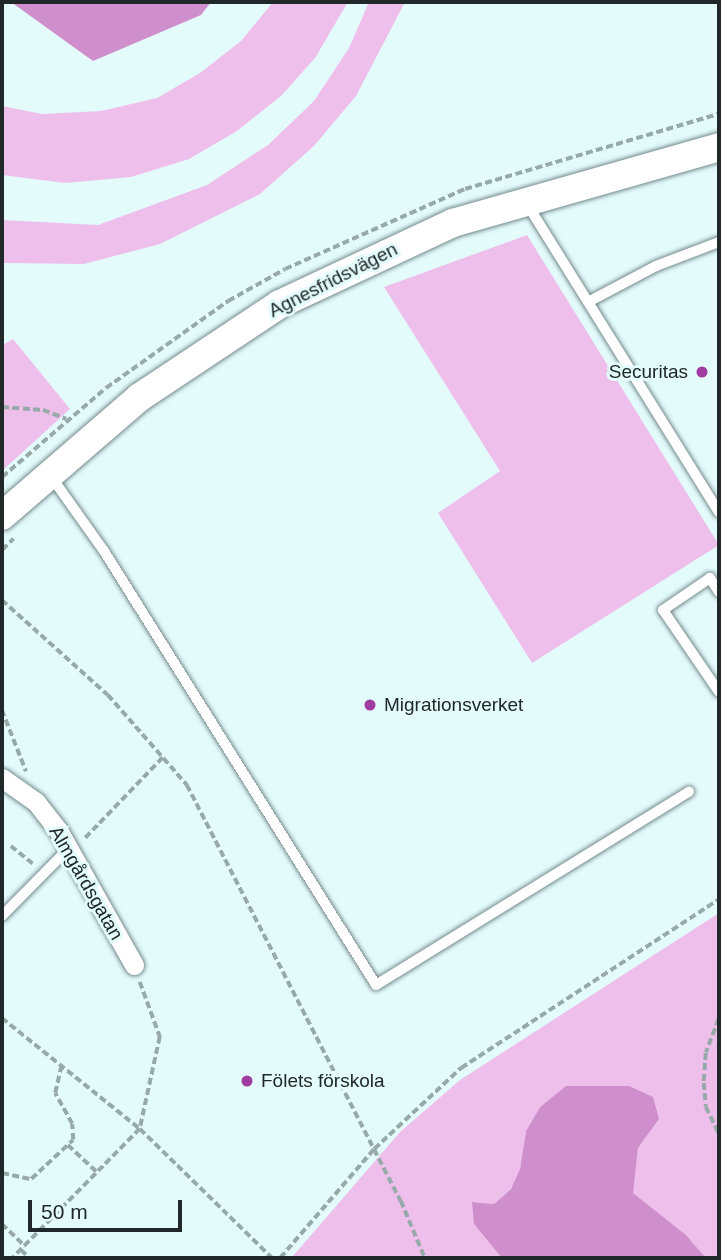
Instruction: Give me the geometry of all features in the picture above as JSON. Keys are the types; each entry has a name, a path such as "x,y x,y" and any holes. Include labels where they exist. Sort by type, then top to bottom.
{"main road":[{"name":"Agnesfridsvägen","path":"9,526 48,472 140,397 280,304 453,223 715,137"}],"street":[{"name":"Almgårdsgatan","path":"2,778 36,802 68,849 134,965"}],"lane":[{"path":"524,201 719,512"},
{"path":"588,302 656,266 719,242"},
{"path":"48,472 104,551 376,985 689,792"},
{"path":"719,592 710,578 663,610 719,692"},
{"path":"2,916 68,849"}],"path":[{"path":"708,117 715,137"},
{"path":"2,407 43,410 66,419 2,477"},
{"path":"2,550 9,526"},
{"path":"2,600 108,695 187,785 374,1149 425,1258"},
{"path":"2,709 29,780"},
{"path":"68,849 103,824 163,757"},
{"path":"11,846 33,863 26,872"},
{"path":"280,1258 374,1149 461,1068 719,899"},
{"path":"13,1258 140,1129 160,1037 134,965"},
{"path":"2,1018 140,1129 272,1258"},
{"path":"719,1019 706,1053 704,1083 706,1107 719,1134"},
{"path":"2,1173 31,1179 74,1140 72,1124 55,1093 61,1068"},
{"path":"68,1145 97,1172"},
{"path":"2,1224 30,1258"}],"shaded area":[{"path":"11,2 211,2 201,15 93,61"},
{"path":"273,2 348,2 315,58 282,95 237,131 189,159 131,177 66,183 2,175 2,106 42,114 101,111 157,98 200,73 241,41"},
{"path":"369,2 405,2 356,96 314,146 260,194 160,244 84,264 2,263 2,220 98,225 207,185 268,145 314,101 349,48"},
{"path":"527,235 719,545 532,663 438,513 500,471 384,287"},
{"path":"13,339 70,409 2,471 2,345"},
{"path":"719,913 719,1258 706,1258 686,1235 632,1193 638,1148 659,1119 629,1086 567,1086 540,1107 526,1131 520,1170 511,1189 494,1204 473,1202 502,1258 281,1258 293,1256 400,1132 460,1080"},
{"path":"566,1086 629,1086 653,1097 659,1119 638,1148 633,1193 686,1235 706,1258 502,1258 474,1224 472,1202 494,1204 511,1189 520,1169 526,1131 540,1107"}],"place":[{"name":"Securitas","path":"702,372"},
{"name":"Migrationsverket","path":"370,705"},
{"name":"Fölets förskola","path":"247,1081"}]}
